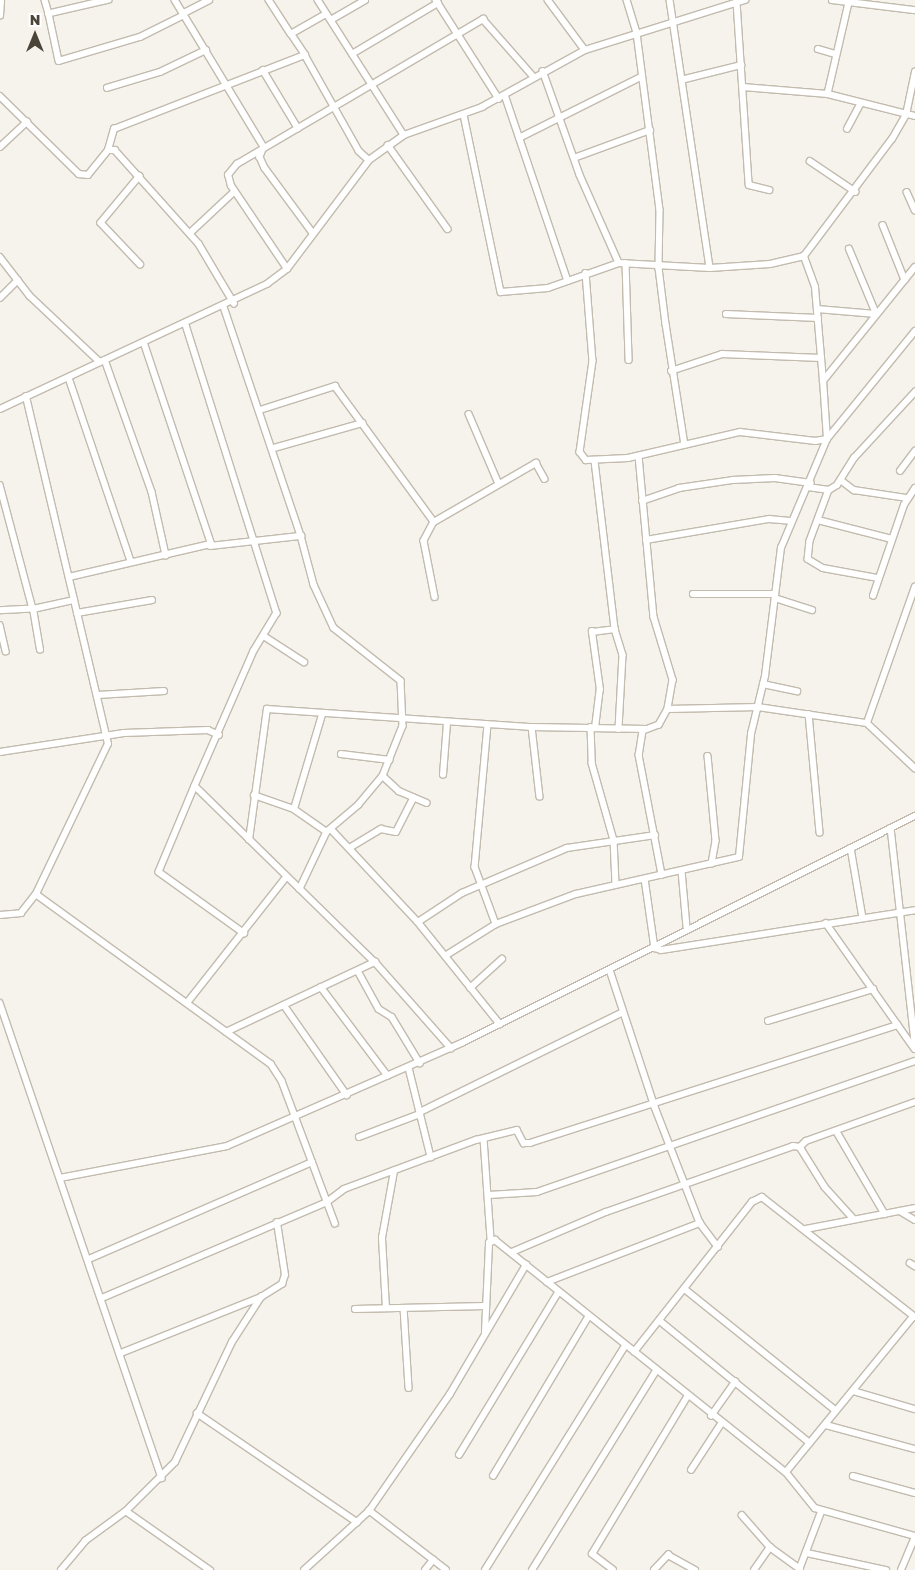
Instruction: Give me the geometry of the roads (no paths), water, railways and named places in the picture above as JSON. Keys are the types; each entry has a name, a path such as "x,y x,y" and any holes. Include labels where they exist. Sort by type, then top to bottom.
{"street":[{"path":"0,16 1,0"},
{"path":"45,0 61,62 140,38 210,0"},
{"path":"49,14 109,0"},
{"path":"175,0 264,147"},
{"path":"269,0 305,55 359,151 369,160"},
{"path":"318,0 404,135"},
{"path":"331,20 366,0"},
{"path":"548,0 584,50"},
{"path":"627,0 637,33 641,78 650,130 660,210 659,268 671,371 685,446"},
{"path":"670,0 677,20 710,268"},
{"path":"0,409 234,303 287,269 369,160 404,135 464,115 498,99 543,71 584,50 745,0"},
{"path":"832,0 915,10"},
{"path":"352,54 437,1 455,34 498,99"},
{"path":"737,2 749,185 769,190"},
{"path":"828,94 835,54 848,3"},
{"path":"291,34 326,14"},
{"path":"287,269 234,192 228,179 230,170 264,147 373,85 455,34 488,20 534,77"},
{"path":"818,49 835,54"},
{"path":"107,88 160,72 206,50"},
{"path":"0,96 84,176 108,150 114,129 305,55"},
{"path":"685,79 741,66"},
{"path":"263,70 298,128"},
{"path":"543,71 574,158 623,263 629,360"},
{"path":"464,115 499,289 548,288 586,273 623,263 659,268 710,268 770,264 804,256 856,192 906,115 915,72"},
{"path":"519,138 641,78"},
{"path":"743,86 828,94 860,105 878,104 906,115 915,116"},
{"path":"505,95 568,281"},
{"path":"848,130 860,105"},
{"path":"0,147 27,122"},
{"path":"574,158 650,130"},
{"path":"388,145 448,229"},
{"path":"264,147 260,157 265,168 314,233"},
{"path":"108,150 116,150 190,233 234,303"},
{"path":"810,161 856,192"},
{"path":"140,176 101,223 140,264"},
{"path":"190,233 234,192"},
{"path":"907,192 915,210"},
{"path":"883,225 905,280"},
{"path":"849,249 876,314"},
{"path":"804,256 813,273 824,380 827,439"},
{"path":"0,258 18,280 103,361 152,492 166,555"},
{"path":"824,380 915,267"},
{"path":"586,273 593,361 580,452 586,460 595,461 639,456 740,432 815,442 827,439"},
{"path":"0,298 18,280"},
{"path":"224,307 274,448 314,585 334,628 400,681 399,714 404,720"},
{"path":"817,309 876,314"},
{"path":"726,314 818,318"},
{"path":"186,325 254,541 276,604 264,636 158,872 244,933"},
{"path":"444,956 496,924 616,884 712,864 740,854 751,734 763,684 775,596 790,521 810,485 827,439 915,331"},
{"path":"144,344 210,546"},
{"path":"671,371 722,354 822,358"},
{"path":"69,378 131,561"},
{"path":"260,410 335,386 434,522"},
{"path":"878,578 823,568 808,559 818,520 829,490 842,481 854,458 914,396"},
{"path":"0,915 21,913 36,894 104,755 107,735 26,397"},
{"path":"469,414 499,484"},
{"path":"274,448 363,423"},
{"path":"900,471 915,451"},
{"path":"532,455 545,479"},
{"path":"249,840 265,711 532,728 619,728 646,730 659,725 668,709 673,680 654,617 639,456"},
{"path":"595,461 615,629 623,655 619,728"},
{"path":"434,597 424,541 434,522 536,462"},
{"path":"642,502 679,488 733,480 775,478 829,490"},
{"path":"842,481 854,490 907,498"},
{"path":"0,485 33,609 40,650"},
{"path":"873,596 907,498 915,488"},
{"path":"646,540 769,519 790,521"},
{"path":"818,520 892,539"},
{"path":"68,577 131,561 210,546 301,536"},
{"path":"867,723 915,587"},
{"path":"693,594 775,596 812,610"},
{"path":"0,611 33,609 74,600"},
{"path":"77,613 152,600"},
{"path":"0,625 6,651"},
{"path":"615,629 592,632 600,690 593,728 592,763 614,840 616,884"},
{"path":"264,636 304,662"},
{"path":"763,684 797,691"},
{"path":"98,695 164,691"},
{"path":"668,709 758,708 867,723 915,768"},
{"path":"294,809 322,714"},
{"path":"809,714 820,832"},
{"path":"300,890 329,831 383,776 404,720"},
{"path":"443,775 447,723"},
{"path":"488,725 475,867 484,884 496,924"},
{"path":"532,728 540,797"},
{"path":"0,752 107,735 208,730 219,736"},
{"path":"646,730 640,769 662,875"},
{"path":"341,754 390,760"},
{"path":"708,756 716,841 712,864"},
{"path":"383,776 414,798 427,803"},
{"path":"196,786 286,877 375,962 451,1048"},
{"path":"254,795 294,809 350,847 418,922 500,1024"},
{"path":"350,847 381,829 396,832 414,798"},
{"path":"60,1178 214,1151 295,1114 347,1095 451,1048 655,948 687,927 915,816"},
{"path":"892,828 915,1043"},
{"path":"418,922 444,903 566,848 655,835"},
{"path":"851,848 862,918"},
{"path":"682,871 687,927"},
{"path":"187,1003 244,933 286,877"},
{"path":"645,879 655,948"},
{"path":"36,894 187,1003 278,1072 335,1223"},
{"path":"655,948 672,950 826,923 915,910"},
{"path":"826,923 915,1050"},
{"path":"470,988 502,959"},
{"path":"226,1032 375,962"},
{"path":"610,970 655,1107 673,1145 700,1223 718,1247"},
{"path":"358,971 379,1009 392,1017 420,1062"},
{"path":"321,987 388,1076"},
{"path":"768,1021 873,989"},
{"path":"0,1003 90,1259 162,1478"},
{"path":"284,1005 347,1095"},
{"path":"359,1137 420,1113 623,1012"},
{"path":"102,1298 327,1202 334,1194 431,1157 517,1130 527,1144 655,1107 898,1025"},
{"path":"489,1195 537,1192 915,1062"},
{"path":"409,1068 431,1157"},
{"path":"512,1252 687,1183 792,1146 800,1147 915,1102"},
{"path":"837,1132 885,1214"},
{"path":"484,1139 491,1240 485,1306 485,1332"},
{"path":"800,1147 825,1187 853,1218"},
{"path":"90,1259 312,1162"},
{"path":"386,1308 382,1238 394,1171"},
{"path":"634,1352 686,1290 752,1202 762,1198 806,1229 914,1317 835,1410 826,1425 786,1472"},
{"path":"806,1229 853,1218 915,1208"},
{"path":"900,1211 915,1220"},
{"path":"121,1353 261,1297 285,1279 277,1223"},
{"path":"547,1282 700,1223"},
{"path":"491,1240 512,1252 558,1293 634,1352 687,1397 786,1472 821,1512 915,1537 901,1570"},
{"path":"304,1570 369,1512 450,1394 526,1265"},
{"path":"686,1290 835,1410"},
{"path":"459,1455 558,1293"},
{"path":"61,1570 85,1541 126,1511 162,1478 261,1297"},
{"path":"355,1309 485,1306"},
{"path":"404,1308 409,1388"},
{"path":"493,1476 588,1317"},
{"path":"660,1321 810,1443"},
{"path":"486,1570 625,1346"},
{"path":"532,1570 656,1371"},
{"path":"711,1416 735,1382"},
{"path":"853,1391 915,1409"},
{"path":"613,1570 592,1554 687,1397"},
{"path":"197,1413 357,1522"},
{"path":"691,1470 721,1424"},
{"path":"826,1425 915,1449"},
{"path":"853,1476 915,1493"},
{"path":"126,1511 210,1570"},
{"path":"369,1512 446,1570"},
{"path":"742,1516 770,1547 800,1570 821,1512"},
{"path":"754,1570 770,1547"},
{"path":"807,1554 886,1570"},
{"path":"654,1570 668,1555 695,1570"},
{"path":"425,1570 432,1560"}]}
